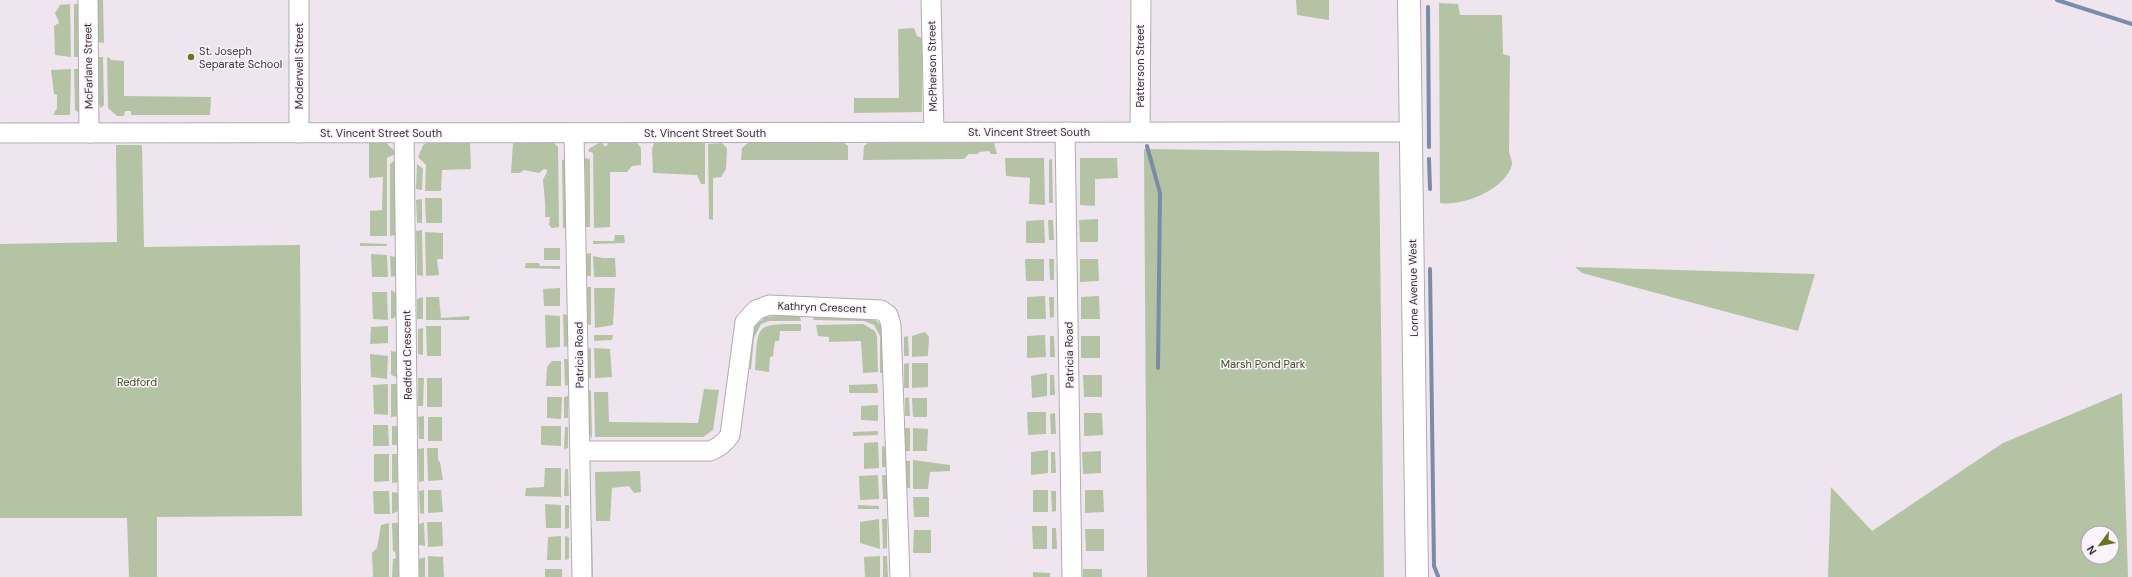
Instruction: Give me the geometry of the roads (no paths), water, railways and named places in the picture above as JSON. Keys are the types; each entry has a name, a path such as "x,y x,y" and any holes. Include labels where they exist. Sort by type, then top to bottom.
{"main road":[{"name":"Lorne Avenue West","path":"1409,0 1418,577"}],"street":[{"name":"McFarlane Street","path":"88,0 89,133"},
{"name":"Moderwell Street","path":"299,0 299,133"},
{"name":"McPherson Street","path":"931,0 934,132"},
{"name":"Patterson Street","path":"1140,0 1140,132"},
{"name":"Patricia Road","path":"1065,132 1072,577"},
{"name":"St. Vincent Street South","path":"0,133 1411,132"},
{"name":"Redford Crescent","path":"404,133 409,577"},
{"name":"Patricia Road","path":"574,133 581,451 582,577"},
{"name":"Kathryn Crescent","path":"581,451 710,451 723,445 730,435 744,322 756,310 769,305 881,310 888,315 891,325 900,577"}],"waterway":[{"path":"2057,0 2132,24"},
{"path":"1428,7 1429,147"},
{"path":"1147,146 1160,193 1158,368"},
{"path":"1429,159 1430,189"},
{"path":"1430,269 1434,566 1438,576"}],"place":[{"name":"St. Joseph Separate School","path":"191,57"}],"park label":[{"name":"Marsh Pond Park","path":"1263,364"},
{"name":"Redford","path":"137,382"}]}
